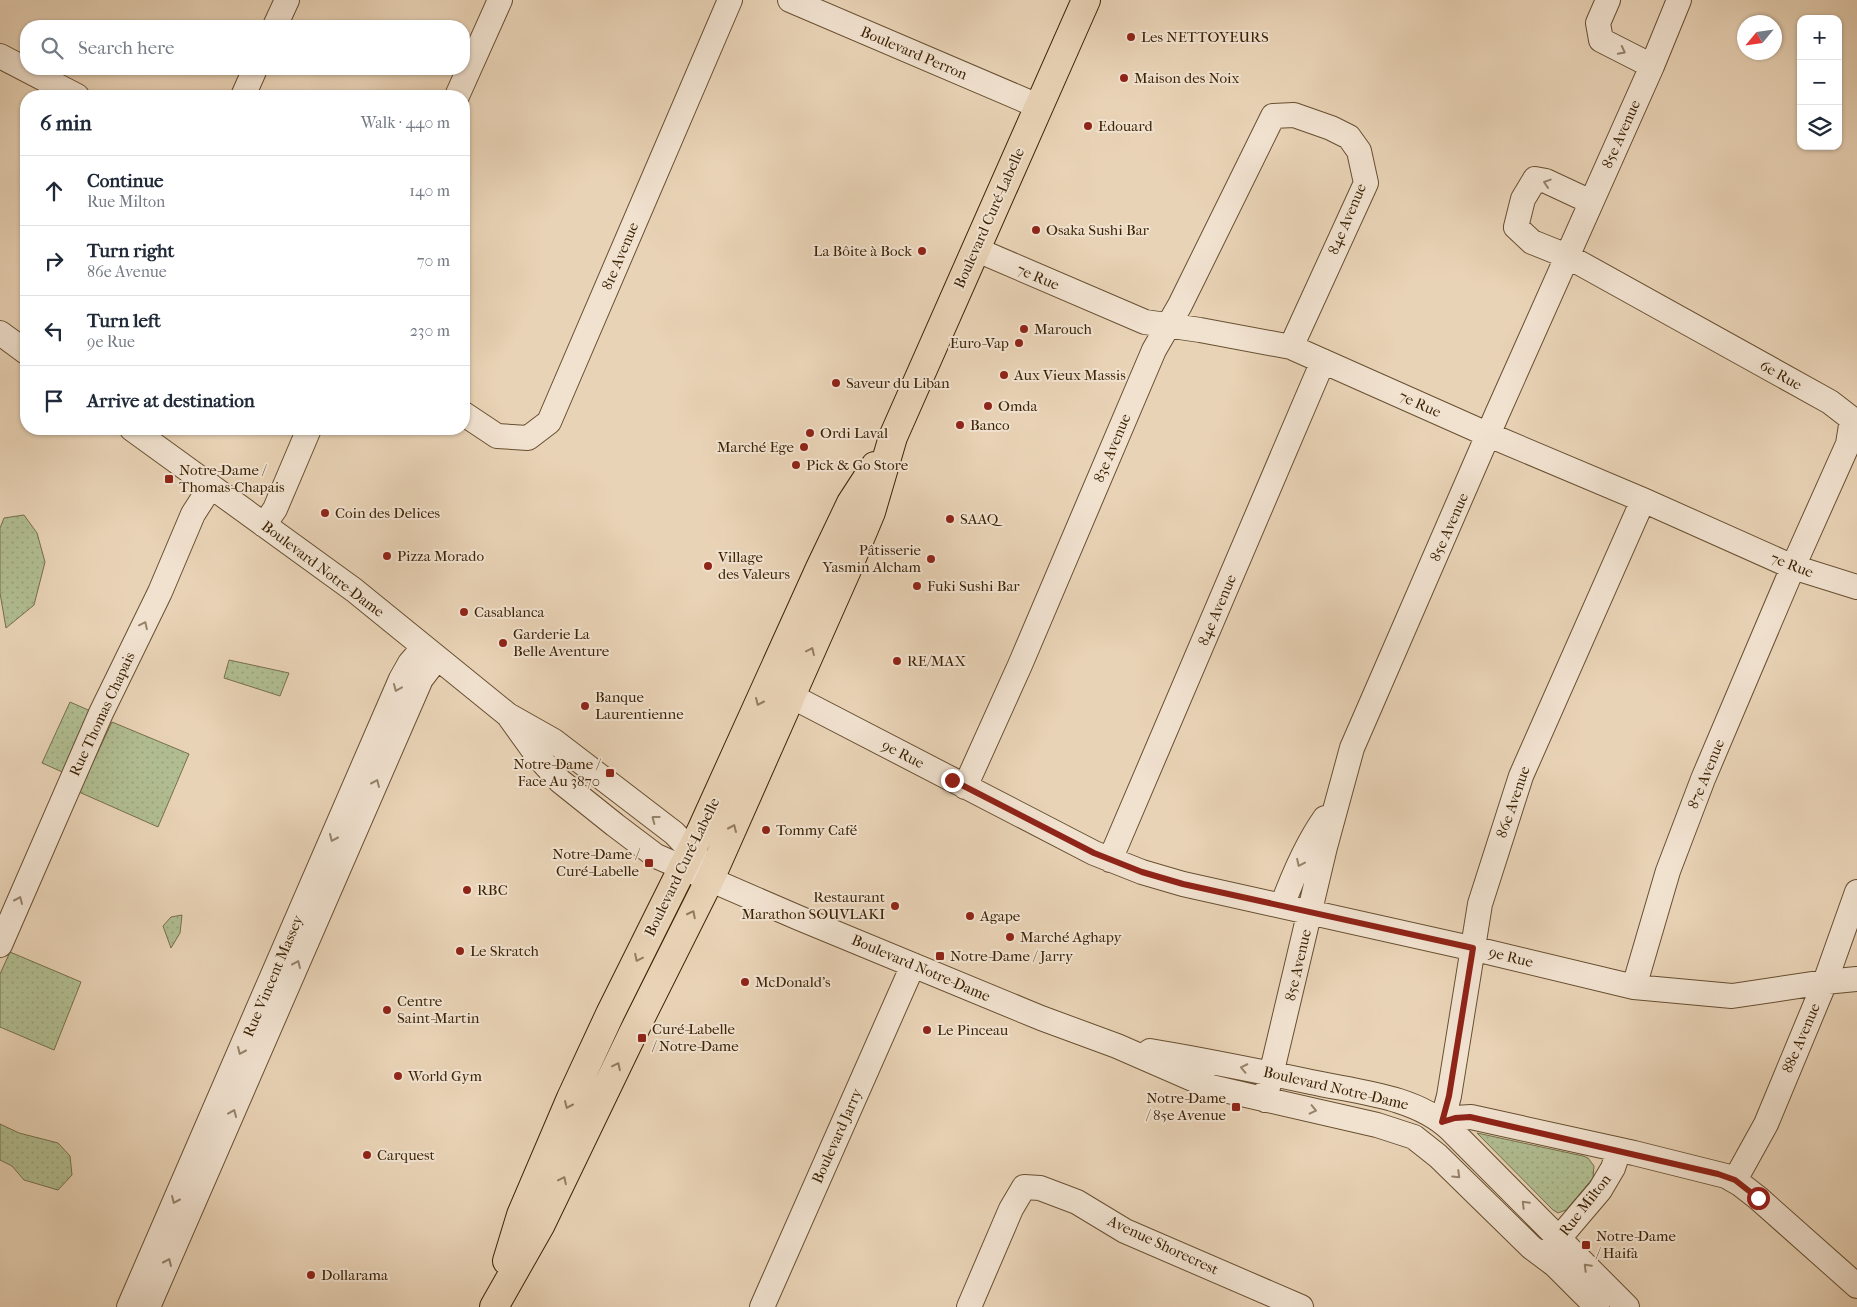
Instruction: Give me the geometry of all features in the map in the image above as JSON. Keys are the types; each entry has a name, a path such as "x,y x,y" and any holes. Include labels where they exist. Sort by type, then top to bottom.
{"main road":[{"name":"Boulevard Curé-Labelle","path":"493,1307 541,1224 632,1035 716,879 791,696 828,615 871,512 893,437 1086,0"},
{"name":"Boulevard Curé-Labelle","path":"493,1307 522,1215 550,1145 610,1014 687,859 851,503 893,437"}],"street":[{"path":"278,20 287,0"},
{"path":"470,69 500,0"},
{"name":"81e Avenue","path":"470,418 497,436 528,438 549,422 730,0"},
{"name":"Boulevard Perron","path":"790,0 1038,106"},
{"path":"1608,0 1598,23 1600,40 1652,66"},
{"name":"85e Avenue","path":"1265,1100 1348,760 1567,256 1652,66 1672,2"},
{"path":"0,56 20,66"},
{"path":"37,75 65,90"},
{"path":"245,90 252,75"},
{"path":"461,90 467,75"},
{"name":"84e Avenue","path":"1273,116 1294,115 1350,137 1359,151 1366,183 1291,347"},
{"name":"83e Avenue","path":"965,787 1020,665 1154,350 1180,305 1273,116"},
{"path":"1567,256 1532,242 1516,227 1523,199 1536,179 1546,181 1591,202"},
{"name":"7e Rue","path":"975,249 1139,320 1291,347 1793,567 1857,587"},
{"name":"6e Rue","path":"1567,256 1830,402 1852,419 1848,444 1793,567"},
{"path":"0,333 20,348"},
{"name":"84e Avenue","path":"1110,860 1323,361"},
{"name":"Boulevard Notre-Dame","path":"140,435 354,590 508,715 539,758 571,791 656,856 687,859 716,879 913,965 1053,1023 1117,1046 1211,1087 1376,1125 1414,1137 1438,1156 1531,1247 1551,1247"},
{"path":"264,525 275,509 306,435"},
{"name":"Rue Thomas Chapais","path":"0,945 101,713 160,592 193,514 210,486"},
{"name":"86e Avenue","path":"1442,1122 1449,1096 1480,904 1521,776 1643,500"},
{"name":"87e Avenue","path":"1634,987 1668,871 1703,779 1793,567"},
{"name":"Rue Vincent Massey","path":"128,1307 401,679 410,663 430,653"},
{"name":"Rue Vincent Massey","path":"148,1307 421,680 430,653"},
{"name":"9e Rue","path":"791,696 1086,849 1142,872 1183,884 1473,948 1634,987 1732,996 1857,979"},
{"name":"85e Avenue","path":"1282,906 1314,834 1337,800"},
{"name":"88e Avenue","path":"1735,1180 1766,1124 1825,982 1857,892"},
{"name":"Boulevard Jarry","path":"762,1307 913,965"},
{"name":"Boulevard Notre-Dame","path":"1117,1046 1212,1061 1272,1073 1404,1102 1426,1111 1442,1122 1551,1247 1627,1307"},
{"path":"1442,1122 1455,1118 1470,1117 1619,1150 1718,1174 1735,1180 1810,1243 1857,1286"},
{"name":"Rue Milton","path":"1551,1247 1588,1206 1606,1182 1614,1168 1619,1150"},
{"name":"Avenue Shorecrest","path":"969,1307 1011,1209 1024,1187 1040,1188 1077,1202 1125,1231 1301,1307"},
{"name":"Boulevard Notre-Dame","path":"1551,1247 1555,1264 1597,1307"}],"green space":[{"path":"24,515 37,533 45,562 34,605 6,628 0,593 0,528 4,518"},
{"path":"229,660 289,673 280,696 224,678"},
{"path":"70,702 95,713 67,774 42,763"},
{"path":"112,722 189,754 158,827 79,792"},
{"path":"182,915 180,933 171,948 163,926 171,917"},
{"path":"10,952 81,982 54,1050 0,1027 0,974"},
{"path":"0,1124 19,1133 58,1143 70,1156 72,1175 58,1190 24,1180 12,1166 0,1160"},
{"path":"1477,1133 1583,1156 1588,1158 1594,1166 1593,1178 1566,1210 1558,1213"}],"place":[{"name":"Les NETTOYEURS","path":"1131,37"},
{"name":"Maison des Noix","path":"1124,78"},
{"name":"Edouard","path":"1088,126"},
{"name":"Osaka Sushi Bar","path":"1036,230"},
{"name":"La Bôite à Bock","path":"922,251"},
{"name":"Marouch","path":"1024,329"},
{"name":"Euro-Vap","path":"1019,343"},
{"name":"Aux Vieux Massis","path":"1004,375"},
{"name":"Saveur du Liban","path":"836,383"},
{"name":"Omda","path":"988,406"},
{"name":"Banco","path":"960,425"},
{"name":"Ordi Laval","path":"810,433"},
{"name":"Marché Ege","path":"804,447"},
{"name":"Pick & Go Store","path":"796,465"},
{"name":"Notre-Dame / Thomas-Chapais","path":"169,479"},
{"name":"Coin des Delices","path":"325,513"},
{"name":"SAAQ","path":"950,519"},
{"name":"Pizza Morado","path":"387,556"},
{"name":"Pâtisserie Yasmin Alcham","path":"931,559"},
{"name":"Village des Valeurs","path":"708,566"},
{"name":"Fuki Sushi Bar","path":"917,586"},
{"name":"Casablanca","path":"464,612"},
{"name":"Garderie La Belle Aventure","path":"503,643"},
{"name":"RE/MAX","path":"897,661"},
{"name":"Banque Laurentienne","path":"585,706"},
{"name":"Notre-Dame / Face Au 3870","path":"610,773"},
{"name":"Tommy Café","path":"766,830"},
{"name":"Notre-Dame / Curé-Labelle","path":"649,863"},
{"name":"RBC","path":"467,890"},
{"name":"Restaurant Marathon SOUVLAKI","path":"895,906"},
{"name":"Agape","path":"970,916"},
{"name":"Marché Aghapy","path":"1010,937"},
{"name":"Le Skratch","path":"460,951"},
{"name":"Notre-Dame / Jarry","path":"940,956"},
{"name":"McDonald's","path":"745,982"},
{"name":"Centre Saint-Martin","path":"387,1010"},
{"name":"Le Pinceau","path":"927,1030"},
{"name":"Curé-Labelle / Notre-Dame","path":"642,1038"},
{"name":"World Gym","path":"398,1076"},
{"name":"Notre-Dame / 85e Avenue","path":"1236,1107"},
{"name":"Carquest","path":"367,1155"},
{"name":"Notre-Dame / Haifa","path":"1586,1245"},
{"name":"Dollarama","path":"311,1275"}],"route":[{"path":"952,780 1094,853 1142,872 1183,884 1473,948 1449,1096 1442,1122 1455,1118 1470,1117 1718,1174 1735,1180 1758,1198"}]}
